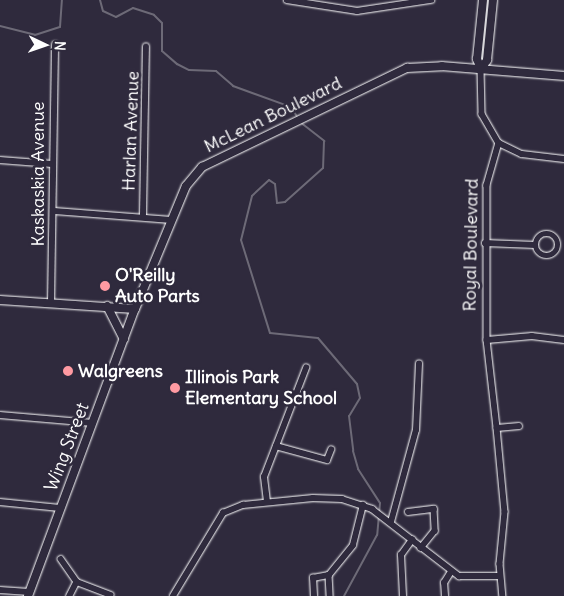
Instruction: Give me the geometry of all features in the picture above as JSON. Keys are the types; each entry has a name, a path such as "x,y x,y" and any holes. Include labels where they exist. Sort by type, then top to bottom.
{"main road":[{"path":"481,69 477,59 483,0"},
{"path":"481,69 487,60 493,0"},
{"name":"McLean Boulevard","path":"135,309 186,186 202,167 285,125 407,68 481,69 564,76"},
{"path":"0,300 135,309"},
{"path":"108,306 124,339"},
{"name":"Wing Street","path":"28,594 135,309"}],"street":[{"path":"287,0 357,11 431,0"},
{"name":"Kaskaskia Avenue","path":"51,303 54,211 52,164 55,45"},
{"name":"Harlan Avenue","path":"144,215 146,47"},
{"path":"481,69 482,114 499,143 528,155 564,159"},
{"name":"Royal Boulevard","path":"499,143 488,170 485,243 487,340 505,512 500,576 503,596"},
{"path":"0,160 52,164"},
{"path":"54,211 144,215 172,220"},
{"path":"485,243 535,245 545,256 555,254 559,248 550,234 538,238 535,245"},
{"path":"487,340 532,336 564,340"},
{"path":"389,521 416,430 419,364"},
{"path":"267,502 264,476 306,368"},
{"path":"0,415 93,423"},
{"path":"497,428 519,426"},
{"path":"276,446 327,460 331,450"},
{"path":"173,596 219,516 234,507 267,502 329,497 372,509 452,572 468,578 500,576"},
{"path":"0,502 60,508"},
{"path":"314,596 313,578 329,575 353,545 363,505"},
{"path":"408,512 434,509 435,531 421,548"},
{"path":"403,596 401,555 412,540"},
{"path":"60,559 77,582 110,595"},
{"path":"445,596 444,583 452,572"},
{"path":"329,575 330,596"},
{"path":"70,596 77,582"},
{"path":"0,590 28,594"}],"waterway":[{"path":"0,26 35,35 60,27 62,0"},
{"path":"100,0 103,11 116,17 133,8 154,15 162,23 162,51 177,64 189,70 216,71 233,86 291,107 298,118"},
{"path":"300,122 324,141 323,168 285,202 277,203 275,184 269,180 252,196 241,240 270,333 318,338 357,384 360,398 349,416 353,451 358,469 380,503 377,535 344,596"}],"place":[{"name":"O'Reilly Auto Parts","path":"105,286"},
{"name":"Walgreens","path":"68,371"},
{"name":"Illinois Park Elementary School","path":"175,388"}]}
